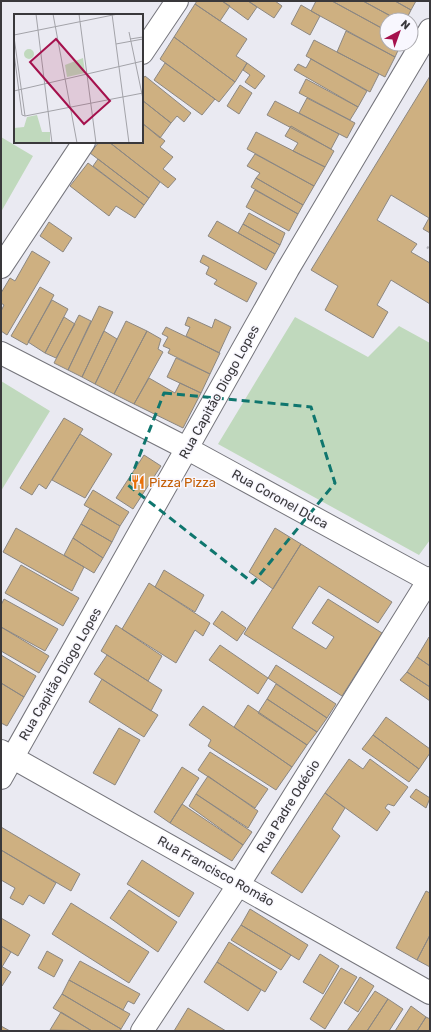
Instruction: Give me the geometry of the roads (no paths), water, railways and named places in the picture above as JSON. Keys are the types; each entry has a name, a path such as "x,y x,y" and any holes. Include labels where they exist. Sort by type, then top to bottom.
{"street":[{"path":"143,52 177,1"},
{"name":"Rua Capitão Diogo Lopes","path":"1,778 7,755 188,449 288,269 430,30"},
{"path":"1,267 83,143"},
{"name":"Rua Coronel Duca","path":"1,353 188,449 429,580"},
{"name":"Rua Padre Odécio","path":"142,1031 239,884 429,580"},
{"name":"Rua Francisco Romão","path":"7,755 239,884 430,993"}],"place":[{"name":"Pizza Pizza","path":"138,482"}]}
